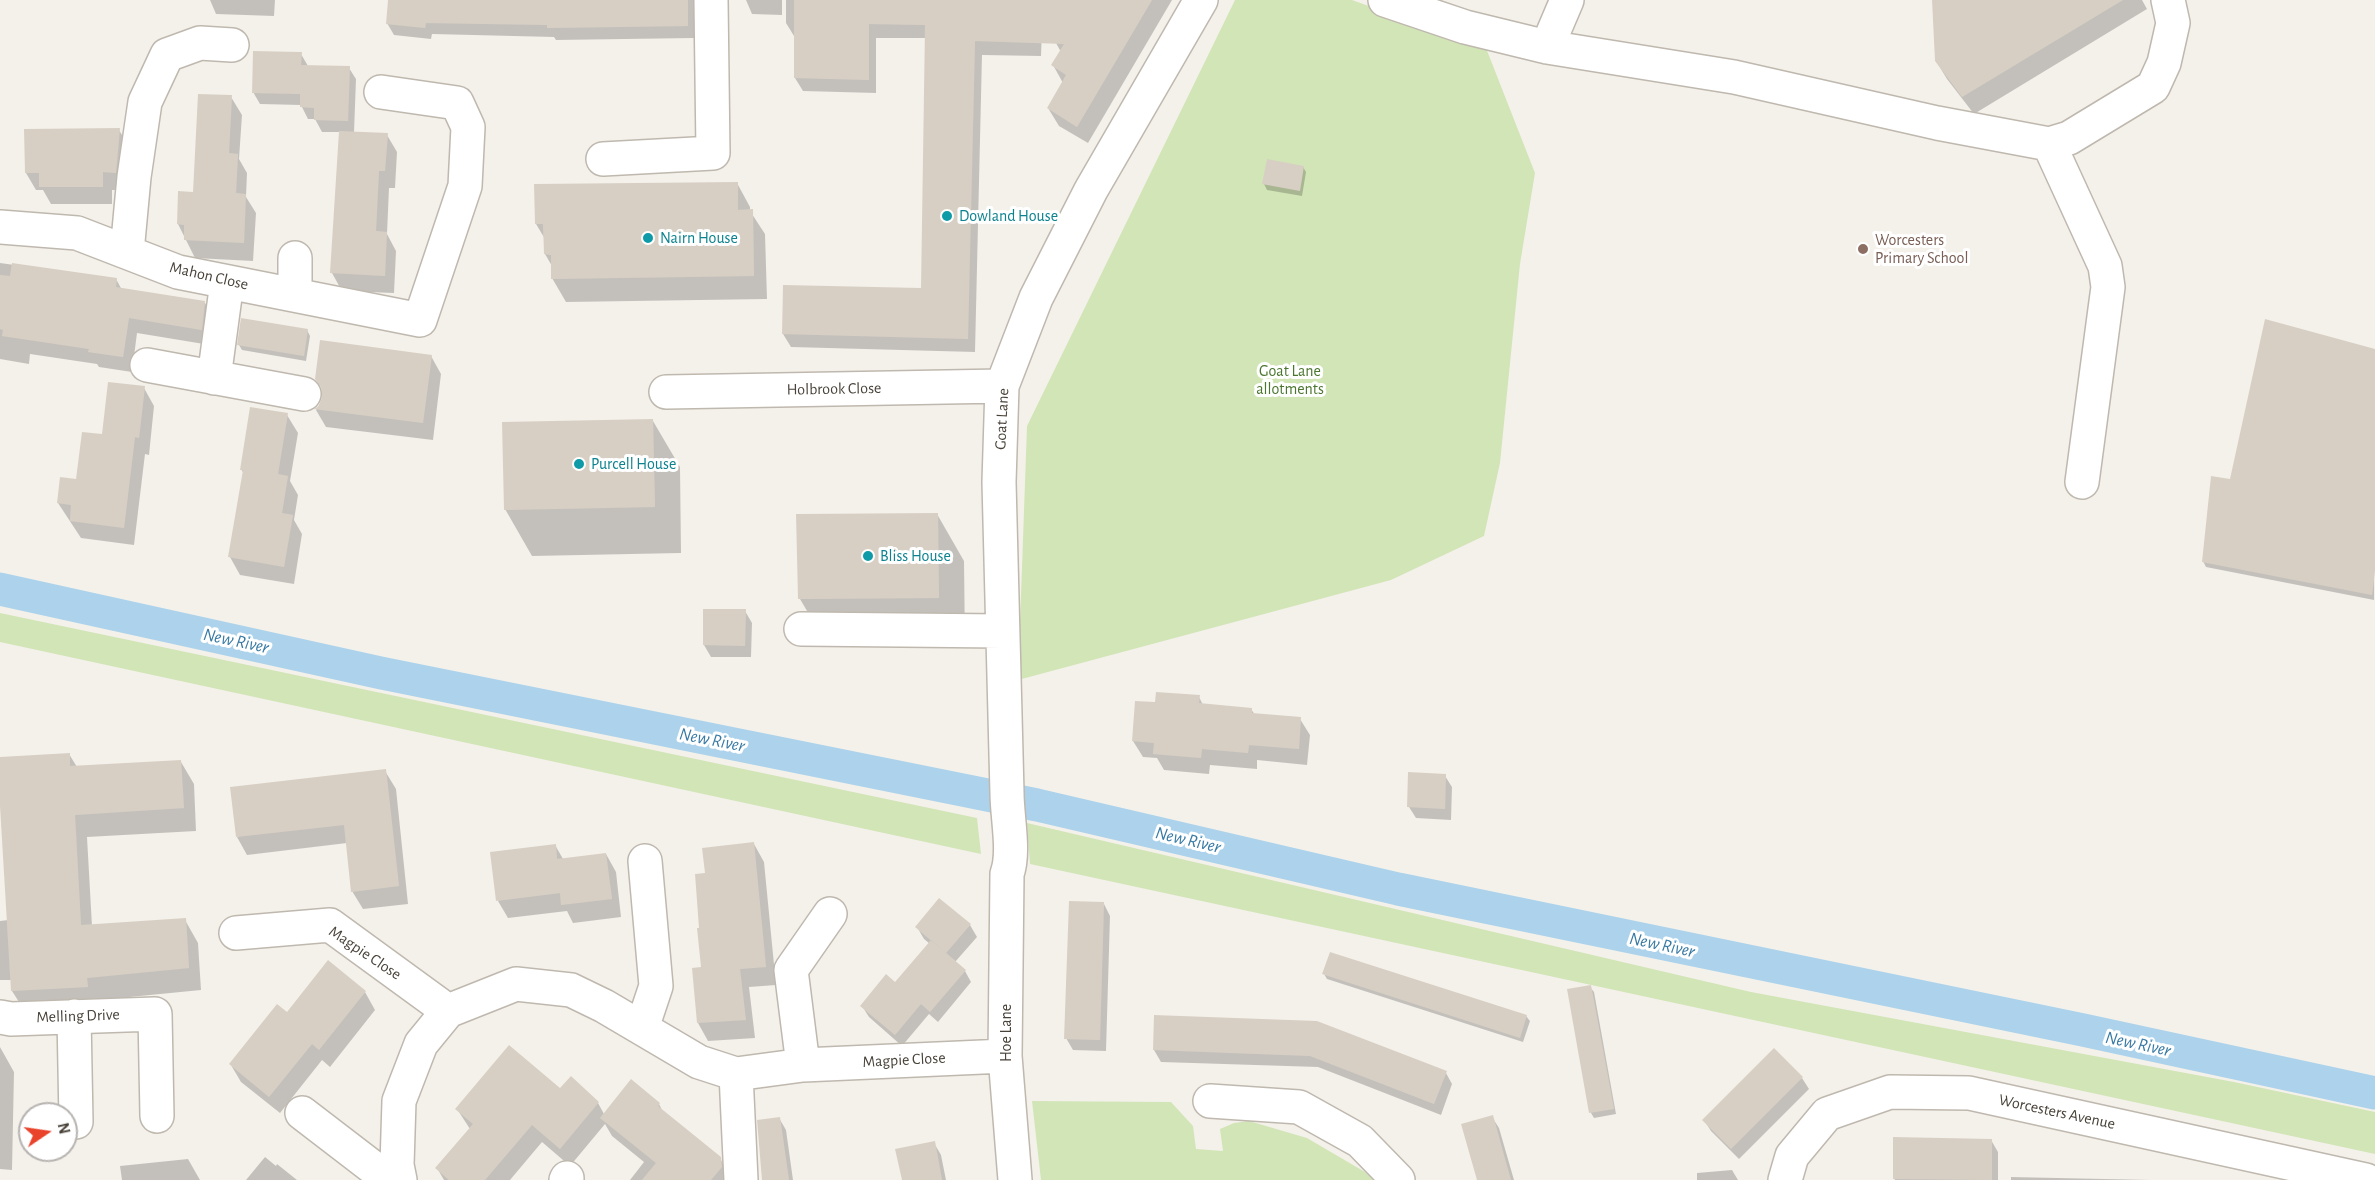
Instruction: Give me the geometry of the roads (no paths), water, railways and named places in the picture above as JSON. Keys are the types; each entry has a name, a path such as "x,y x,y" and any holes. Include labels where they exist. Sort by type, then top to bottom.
{"street":[{"path":"603,159 713,153 711,0"},
{"name":"Goat Lane","path":"1007,886 1011,850 1006,780 999,482 1002,386 1036,298 1091,190 1201,0"},
{"path":"1385,0 1464,27 1547,46 1734,77 1937,123 2049,144 2068,138 2153,87 2164,63 2173,23 2168,0"},
{"path":"1547,46 1567,0"},
{"path":"127,252 134,177 145,102 167,55 200,43 232,45"},
{"name":"Mahon Close","path":"0,227 77,233 178,272 420,320 465,186 468,127 457,103 381,92"},
{"path":"2049,144 2105,266 2108,287 2082,482"},
{"path":"295,258 295,295"},
{"path":"214,378 227,282"},
{"path":"147,365 304,394"},
{"name":"Holbrook Close","path":"666,392 1002,386"},
{"path":"801,629 1002,631"},
{"path":"642,1028 656,986 645,861"},
{"name":"Hoe Lane","path":"1007,886 1005,1056 1015,1180"},
{"path":"803,1065 791,970 830,914"},
{"name":"Magpie Close","path":"236,933 330,925 448,1011"},
{"name":"Magpie Close","path":"400,1180 397,1165 399,1101 421,1044 448,1011 516,984 571,990 699,1062 736,1074 803,1065 1005,1056"},
{"name":"Melling Drive","path":"0,1017 11,1019 155,1014 157,1116"},
{"path":"74,1016 76,1102"},
{"path":"736,1074 741,1180"},
{"name":"Worcesters Avenue","path":"1785,1180 1792,1156 1827,1114 1890,1092 1969,1093 2366,1180"},
{"path":"1210,1101 1299,1107 1360,1141 1398,1180"},
{"path":"302,1113 375,1169 400,1180"}],"waterway":[{"name":"New River","path":"0,589 381,673 1037,805 1398,889 2083,1030 2375,1093"}],"place":[{"name":"Dowland House","path":"947,216"},
{"name":"Nairn House","path":"648,238"},
{"name":"Worcesters Primary School","path":"1863,249"},
{"name":"Purcell House","path":"579,464"},
{"name":"Bliss House","path":"868,556"}],"park label":[{"name":"Goat Lane allotments","path":"1290,380"}]}
